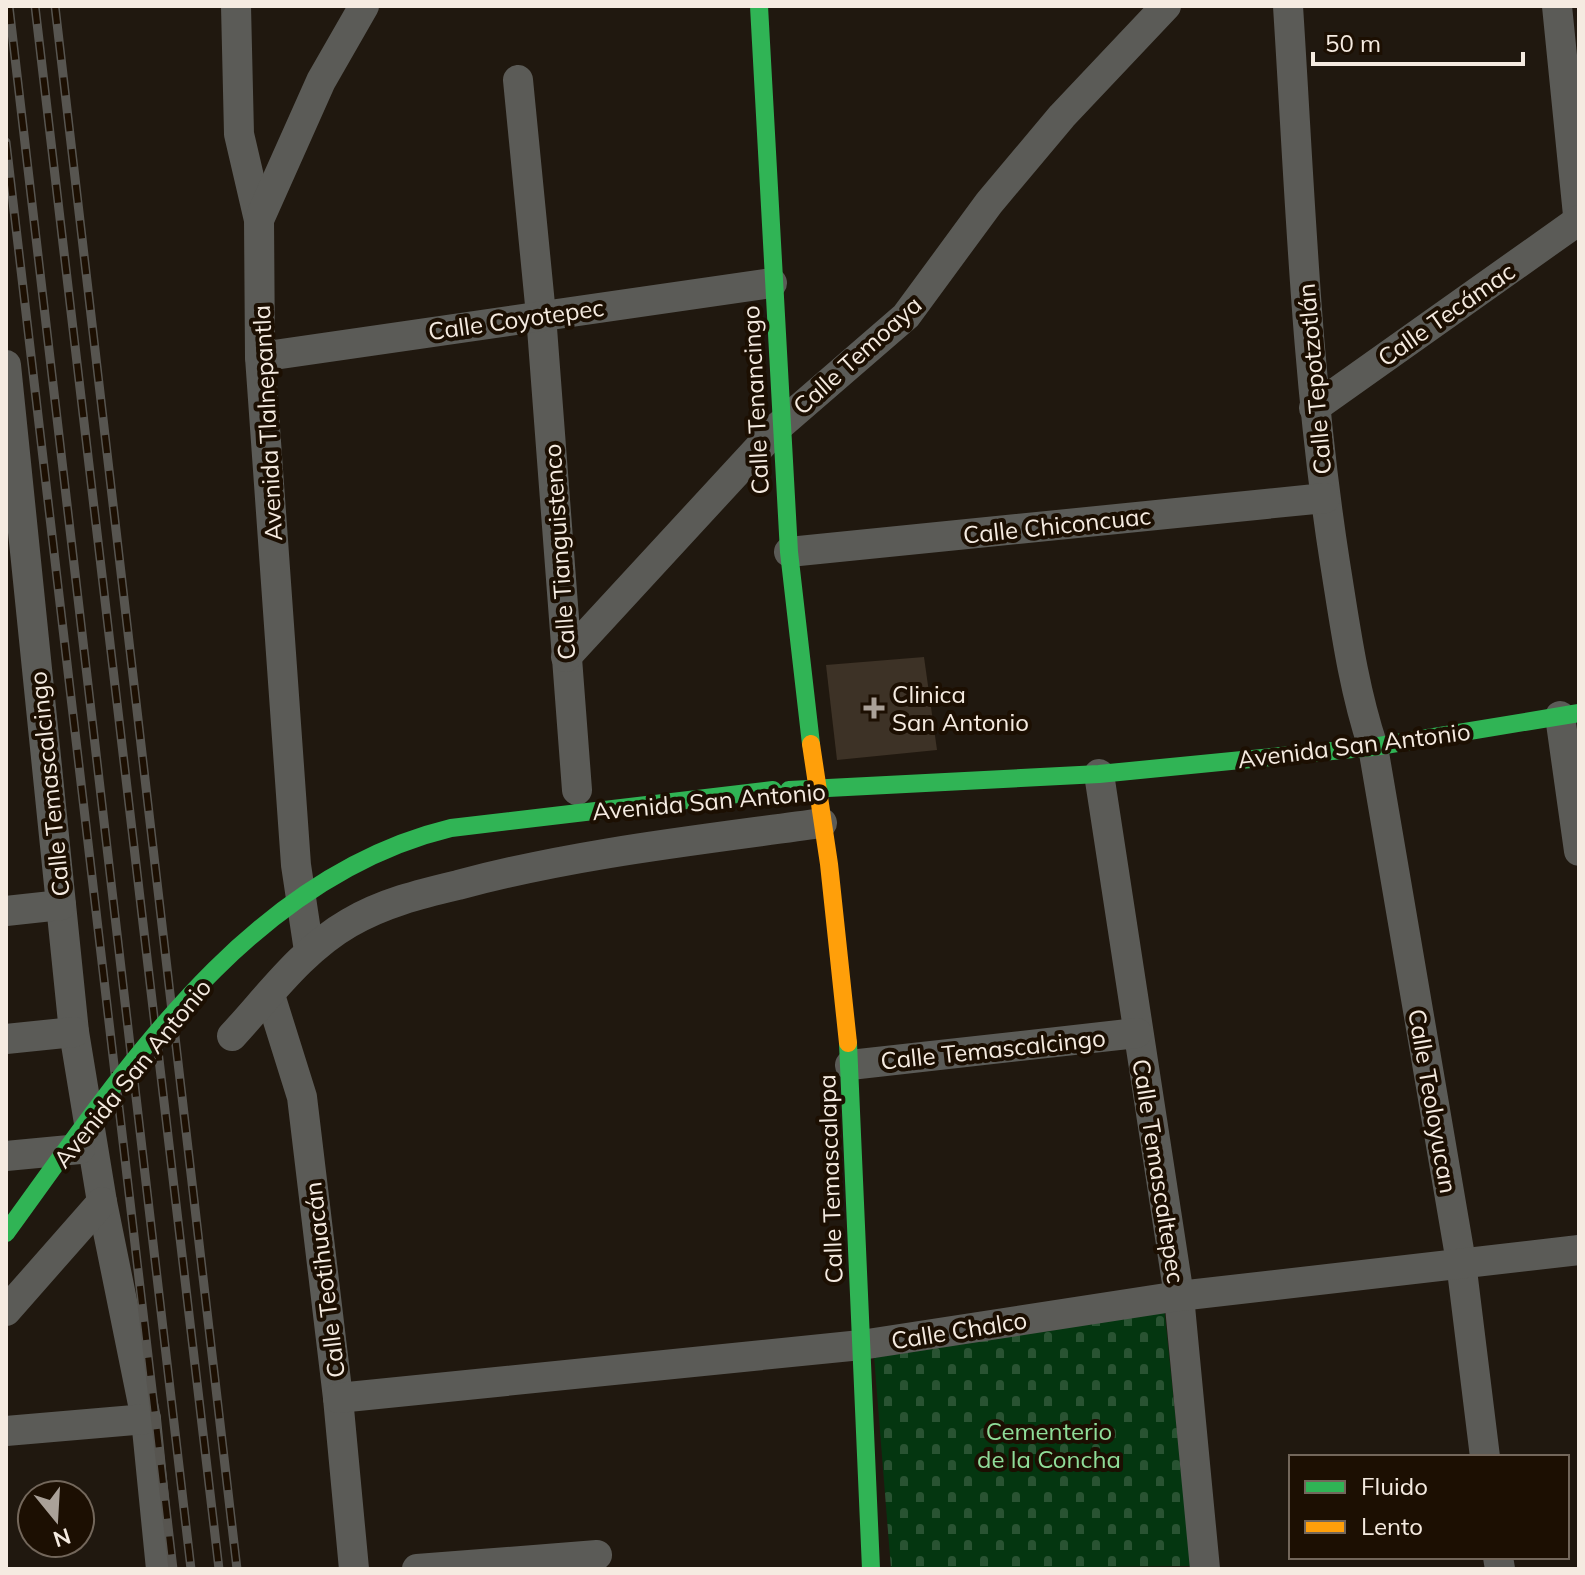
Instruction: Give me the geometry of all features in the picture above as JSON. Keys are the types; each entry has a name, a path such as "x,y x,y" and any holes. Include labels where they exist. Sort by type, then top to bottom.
{"main road":[{"name":"Calle Tenancingo","path":"759,6 789,552 816,790"},
{"name":"Avenida San Antonio","path":"6,1233 79,1134 182,1007 238,946 342,869 402,841 492,819 603,812 773,790 1099,774 1373,747 1570,715"},
{"name":"Calle Temascalapa","path":"816,790 850,1065 871,1569"}],"street":[{"path":"236,6 239,134 259,220"},
{"name":"Avenida Tlalnepantla","path":"309,951 296,865 260,357 259,220 321,81 364,6"},
{"path":"759,6 768,6"},
{"name":"Calle Temoaya","path":"566,657 780,425 906,316 998,192 1062,116 1166,6"},
{"name":"Calle Tepotzotlán","path":"1288,6 1314,408 1357,700 1373,747"},
{"path":"1557,6 1579,221"},
{"name":"Calle Tianguistenco","path":"518,80 541,315 577,790"},
{"name":"Calle Tecámac","path":"1314,408 1579,221"},
{"name":"Calle Coyotepec","path":"260,357 772,283"},
{"name":"Calle Temascalcingo","path":"6,365 74,1032 102,1202 146,1419 161,1569"},
{"name":"Calle Chiconcuac","path":"789,552 1325,498"},
{"path":"1570,715 1579,851"},
{"name":"Calle Teoloyucan","path":"1373,747 1461,1262 1485,1455"},
{"name":"Calle Temascaltepec","path":"1099,774 1179,1296 1205,1569"},
{"name":"Avenida San Antonio","path":"232,1036 309,951 350,922 395,901 504,872 585,856 822,823"},
{"path":"6,911 61,905"},
{"name":"Calle Teotihuacán","path":"270,995 302,1097 338,1398 354,1569"},
{"path":"6,1039 74,1032"},
{"name":"Calle Temascalcingo","path":"850,1065 1137,1033"},
{"path":"12,1162 93,1148"},
{"path":"6,1311 102,1202"},
{"name":"Calle Chalco","path":"338,1398 861,1345 1179,1296 1579,1250"},
{"path":"6,1431 146,1419"},
{"path":"417,1569 597,1555"}],"green space":[{"name":"Cementerio de la Concha","path":"1164,1306 1191,1566 891,1569 873,1343"}],"building":[{"name":"Clinica San Antonio","path":"924,657 937,750 837,760 826,665"}],"railway":[{"path":"9,6 191,1569"},
{"path":"35,6 219,1569"},
{"path":"55,6 237,1569"},
{"path":"6,142 173,1569"}],"traffic: fast":[{"path":"759,6 789,552 811,744"},
{"path":"789,790 1099,774 1373,747 1579,713"},
{"path":"6,1233 144,1048 196,989 251,936 312,890 378,853 451,828 773,790"},
{"path":"848,1043 871,1569"}],"traffic: slow":[{"path":"811,744 829,864 848,1043"}],"place":[{"name":"Clinica San Antonio","path":"874,708"}]}
